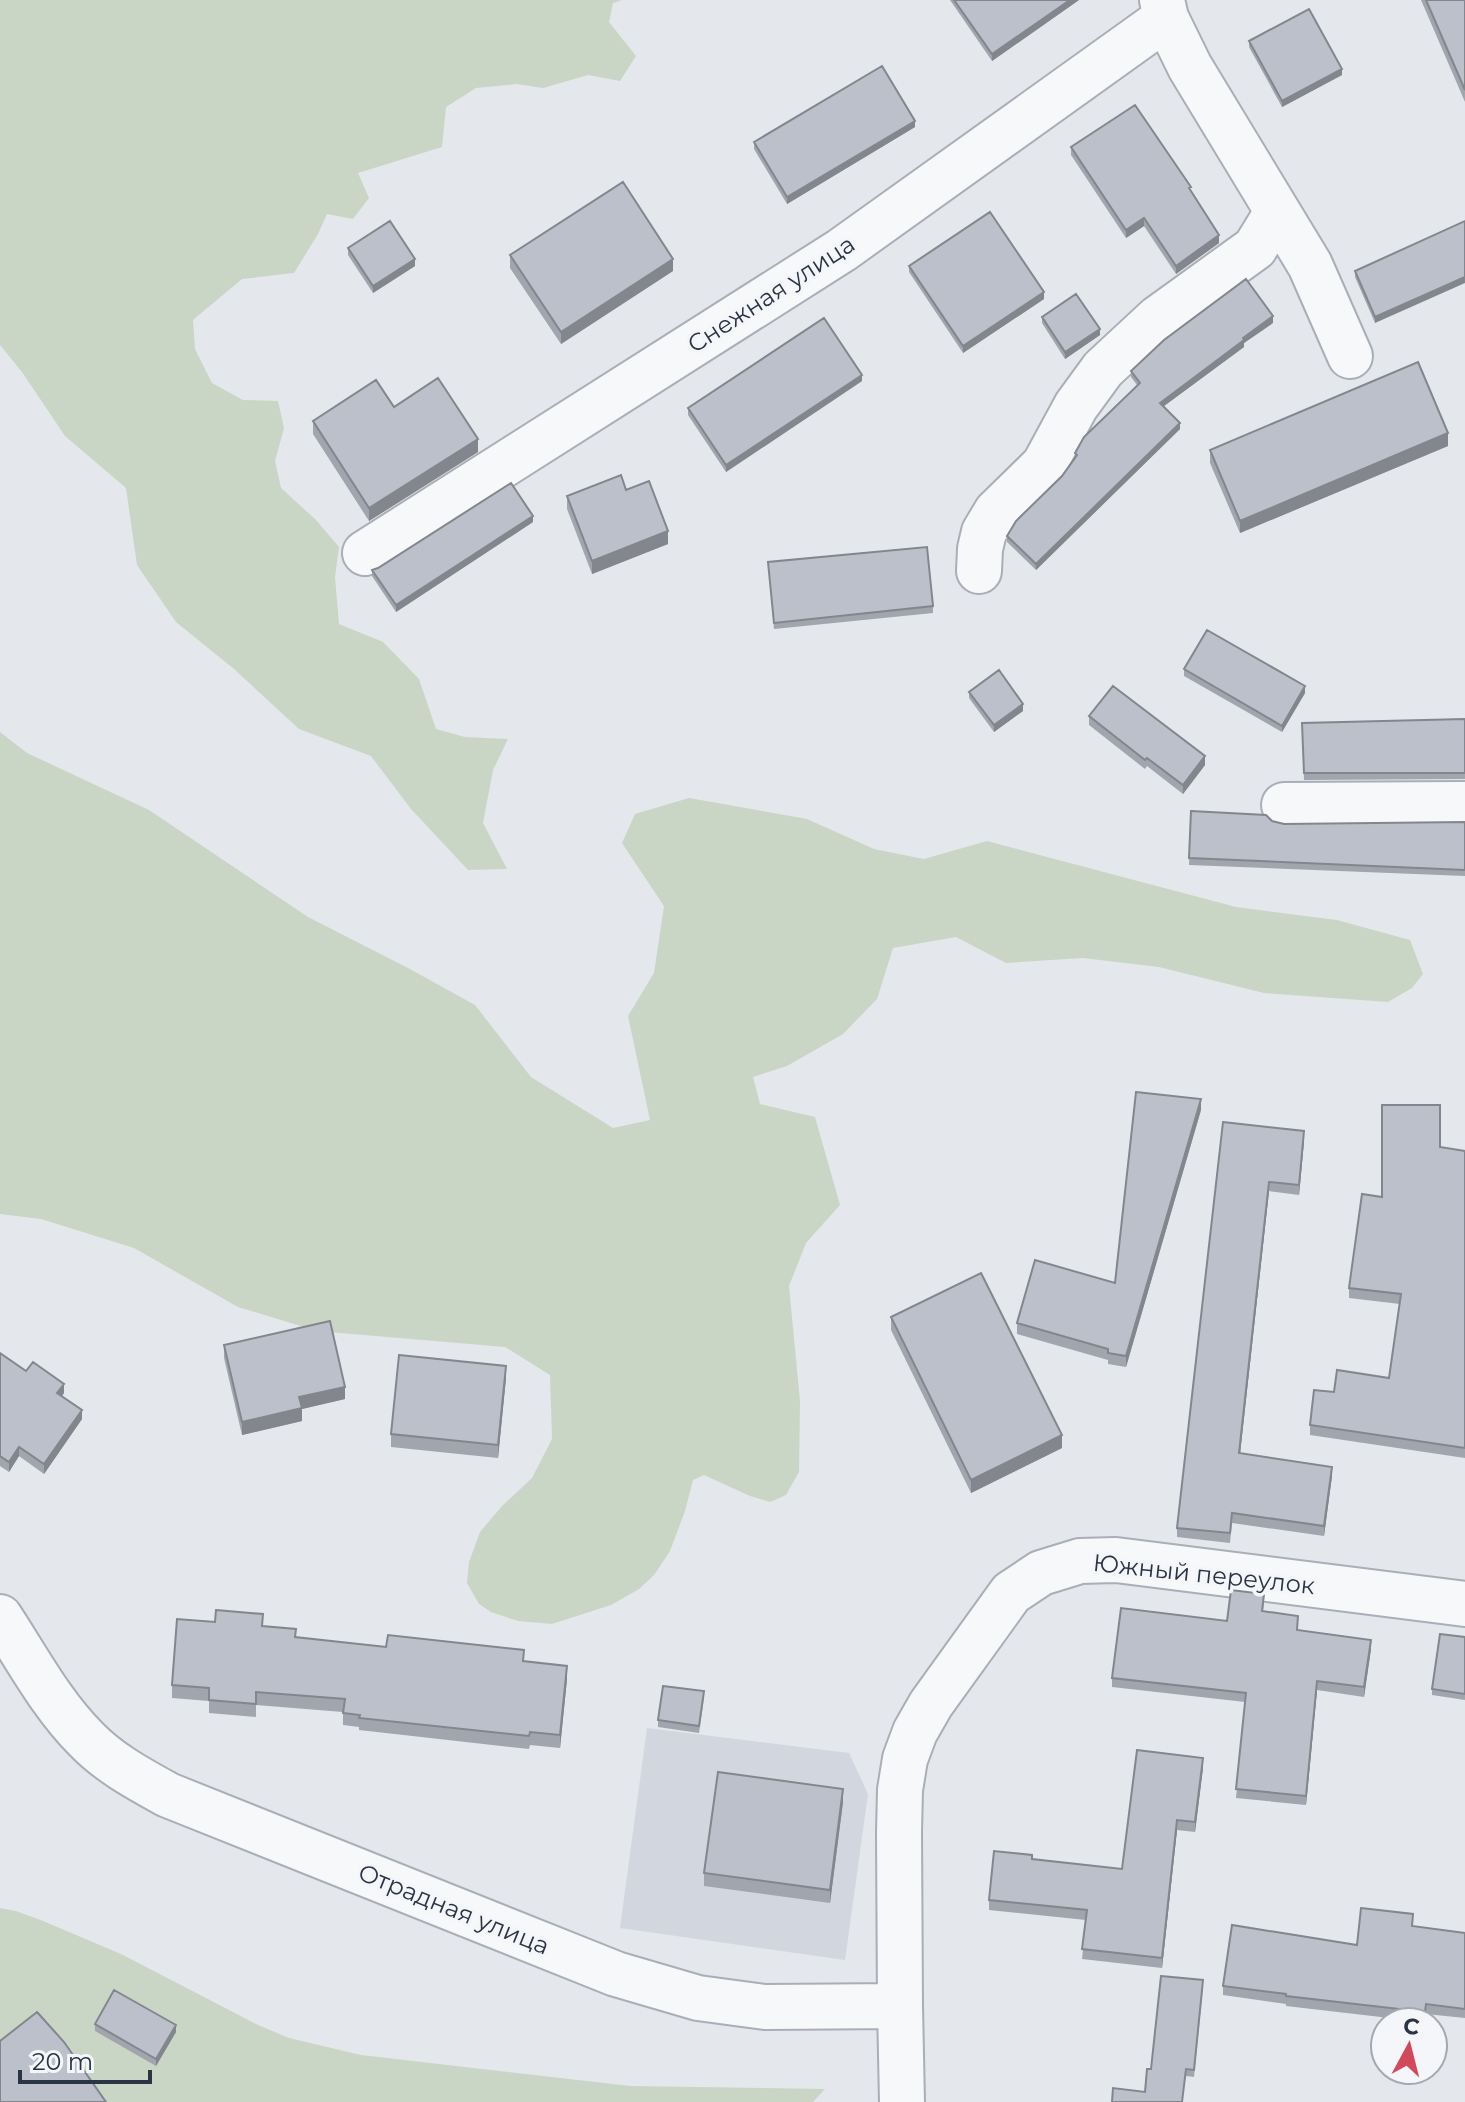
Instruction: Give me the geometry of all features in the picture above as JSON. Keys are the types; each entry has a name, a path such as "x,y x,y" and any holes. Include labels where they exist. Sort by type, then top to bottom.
{"street":[{"name":"Снежная улица","path":"365,553 842,250 1164,9 1190,67 1310,265 1350,356"},
{"path":"979,571 984,532 996,512 1044,465 1076,406 1103,369 1158,318 1255,248 1277,212"},
{"path":"1284,805 1465,804"},
{"name":"Южный переулок","path":"900,2006 899,1832 900,1790 905,1759 915,1732 931,1704 1011,1593 1041,1573 1080,1561 1116,1560 1465,1604"},
{"name":"Отрадная улица","path":"0,1617 60,1709 87,1741 121,1769 168,1795 630,1978 698,1998 765,2007 900,2006"},
{"path":"900,2006 902,2102"}],"shaded area":[{"path":"647,1728 849,1753 868,1794 845,1960 620,1928"}],"green space":[{"path":"0,0 622,0 613,3 609,22 636,56 620,81 588,75 543,88 517,84 476,88 446,107 442,147 358,173 369,198 353,219 327,214 294,273 242,279 193,320 195,349 212,383 243,400 278,401 284,428 275,461 281,488 316,520 339,547 335,577 339,624 383,642 419,679 436,729 465,737 508,739 493,770 483,823 507,869 468,870 411,809 371,756 299,729 234,669 176,622 137,565 126,488 65,436 0,345"},
{"path":"0,732 27,753 149,810 308,917 475,1005 531,1077 613,1128 650,1120 628,1016 654,973 664,906 622,843 635,814 689,798 807,819 874,849 924,859 987,841 1236,907 1337,920 1410,940 1423,974 1412,988 1388,1002 1264,993 1159,967 1083,958 1006,963 956,937 893,948 877,999 843,1034 787,1066 753,1077 760,1104 815,1117 840,1205 806,1243 789,1286 800,1401 799,1472 786,1495 770,1502 704,1475 693,1480 670,1551 654,1575 639,1589 611,1605 552,1624 518,1621 491,1612 479,1604 467,1583 469,1562 480,1532 532,1478 552,1439 550,1375 505,1347 317,1331 238,1307 134,1248 41,1219 0,1214"},
{"path":"0,1908 43,1921 121,1954 289,2038 361,2055 630,2086 825,2089 813,2102 0,2102"}],"building":[{"path":"954,0 1070,0 992,54"},
{"path":"1426,0 1465,0 1465,90"},
{"path":"1309,9 1342,69 1282,101 1249,41"},
{"path":"882,66 915,121 787,197 754,142"},
{"path":"1135,105 1191,187 1219,235 1176,266 1144,218 1126,230 1071,147"},
{"path":"623,182 673,259 561,332 510,255"},
{"path":"990,212 1044,292 963,346 909,266"},
{"path":"390,221 415,259 373,286 348,248"},
{"path":"1465,221 1465,277 1375,317 1355,271"},
{"path":"1246,279 1273,316 1160,403 1180,423 1036,564 1007,536 1016,521 1062,476 1077,455 1075,453 1084,437 1140,383 1131,371 1164,340"},
{"path":"1076,294 1100,329 1065,352 1042,317"},
{"path":"824,318 862,375 726,465 688,408"},
{"path":"1418,362 1448,433 1240,521 1210,450"},
{"path":"438,378 478,439 369,508 313,421 376,380 394,407"},
{"path":"621,475 626,490 649,481 668,531 592,561 567,496"},
{"path":"511,483 533,516 396,605 372,570"},
{"path":"927,547 933,606 774,623 768,562"},
{"path":"1207,630 1305,686 1282,726 1184,669"},
{"path":"999,670 1023,704 994,725 969,692"},
{"path":"1113,686 1205,756 1183,785 1089,716"},
{"path":"1465,719 1465,773 1304,773 1302,723"},
{"path":"1191,811 1266,815 1272,821 1284,824 1465,822 1465,870 1189,858"},
{"path":"1136,1092 1201,1099 1126,1356 1017,1323 1035,1260 1115,1283"},
{"path":"1382,1105 1440,1105 1440,1147 1465,1151 1465,1448 1310,1425 1314,1390 1334,1392 1337,1370 1389,1378 1401,1294 1349,1288 1362,1194 1382,1197"},
{"path":"1223,1122 1304,1131 1299,1185 1269,1182 1239,1453 1332,1467 1324,1526 1232,1513 1230,1533 1177,1528"},
{"path":"981,1273 1062,1435 971,1480 891,1317"},
{"path":"330,1321 345,1387 299,1397 302,1408 242,1422 224,1345"},
{"path":"0,1353 26,1371 33,1362 64,1384 57,1393 82,1410 44,1464 19,1447 9,1462 0,1456"},
{"path":"399,1355 506,1366 498,1445 391,1434"},
{"path":"1231,1590 1264,1594 1262,1611 1298,1616 1297,1630 1371,1640 1364,1687 1317,1681 1306,1796 1236,1789 1246,1693 1112,1678 1121,1608 1227,1621"},
{"path":"216,1610 263,1614 262,1626 296,1629 295,1637 386,1647 388,1635 524,1650 523,1661 567,1666 560,1735 530,1732 529,1736 359,1718 360,1715 343,1713 345,1699 256,1692 256,1704 209,1700 209,1688 172,1685 177,1619 215,1622"},
{"path":"1440,1634 1465,1637 1465,1694 1432,1689"},
{"path":"663,1686 704,1691 699,1726 658,1720"},
{"path":"1137,1750 1203,1758 1195,1822 1177,1820 1162,1958 1082,1949 1087,1910 989,1900 994,1851 1032,1855 1032,1859 1122,1869"},
{"path":"718,1772 843,1789 830,1890 704,1873"},
{"path":"1361,1908 1413,1914 1412,1926 1465,1933 1465,2009 1426,2004 1373,2006 1223,1986 1232,1925 1357,1945"},
{"path":"1161,1976 1203,1980 1194,2070 1186,2069 1182,2102 1112,2102 1113,2088 1145,2092 1147,2069 1151,2069"},
{"path":"114,1990 176,2025 156,2059 95,2024"},
{"path":"37,2012 64,2042 106,2102 0,2102 0,2041"}]}
